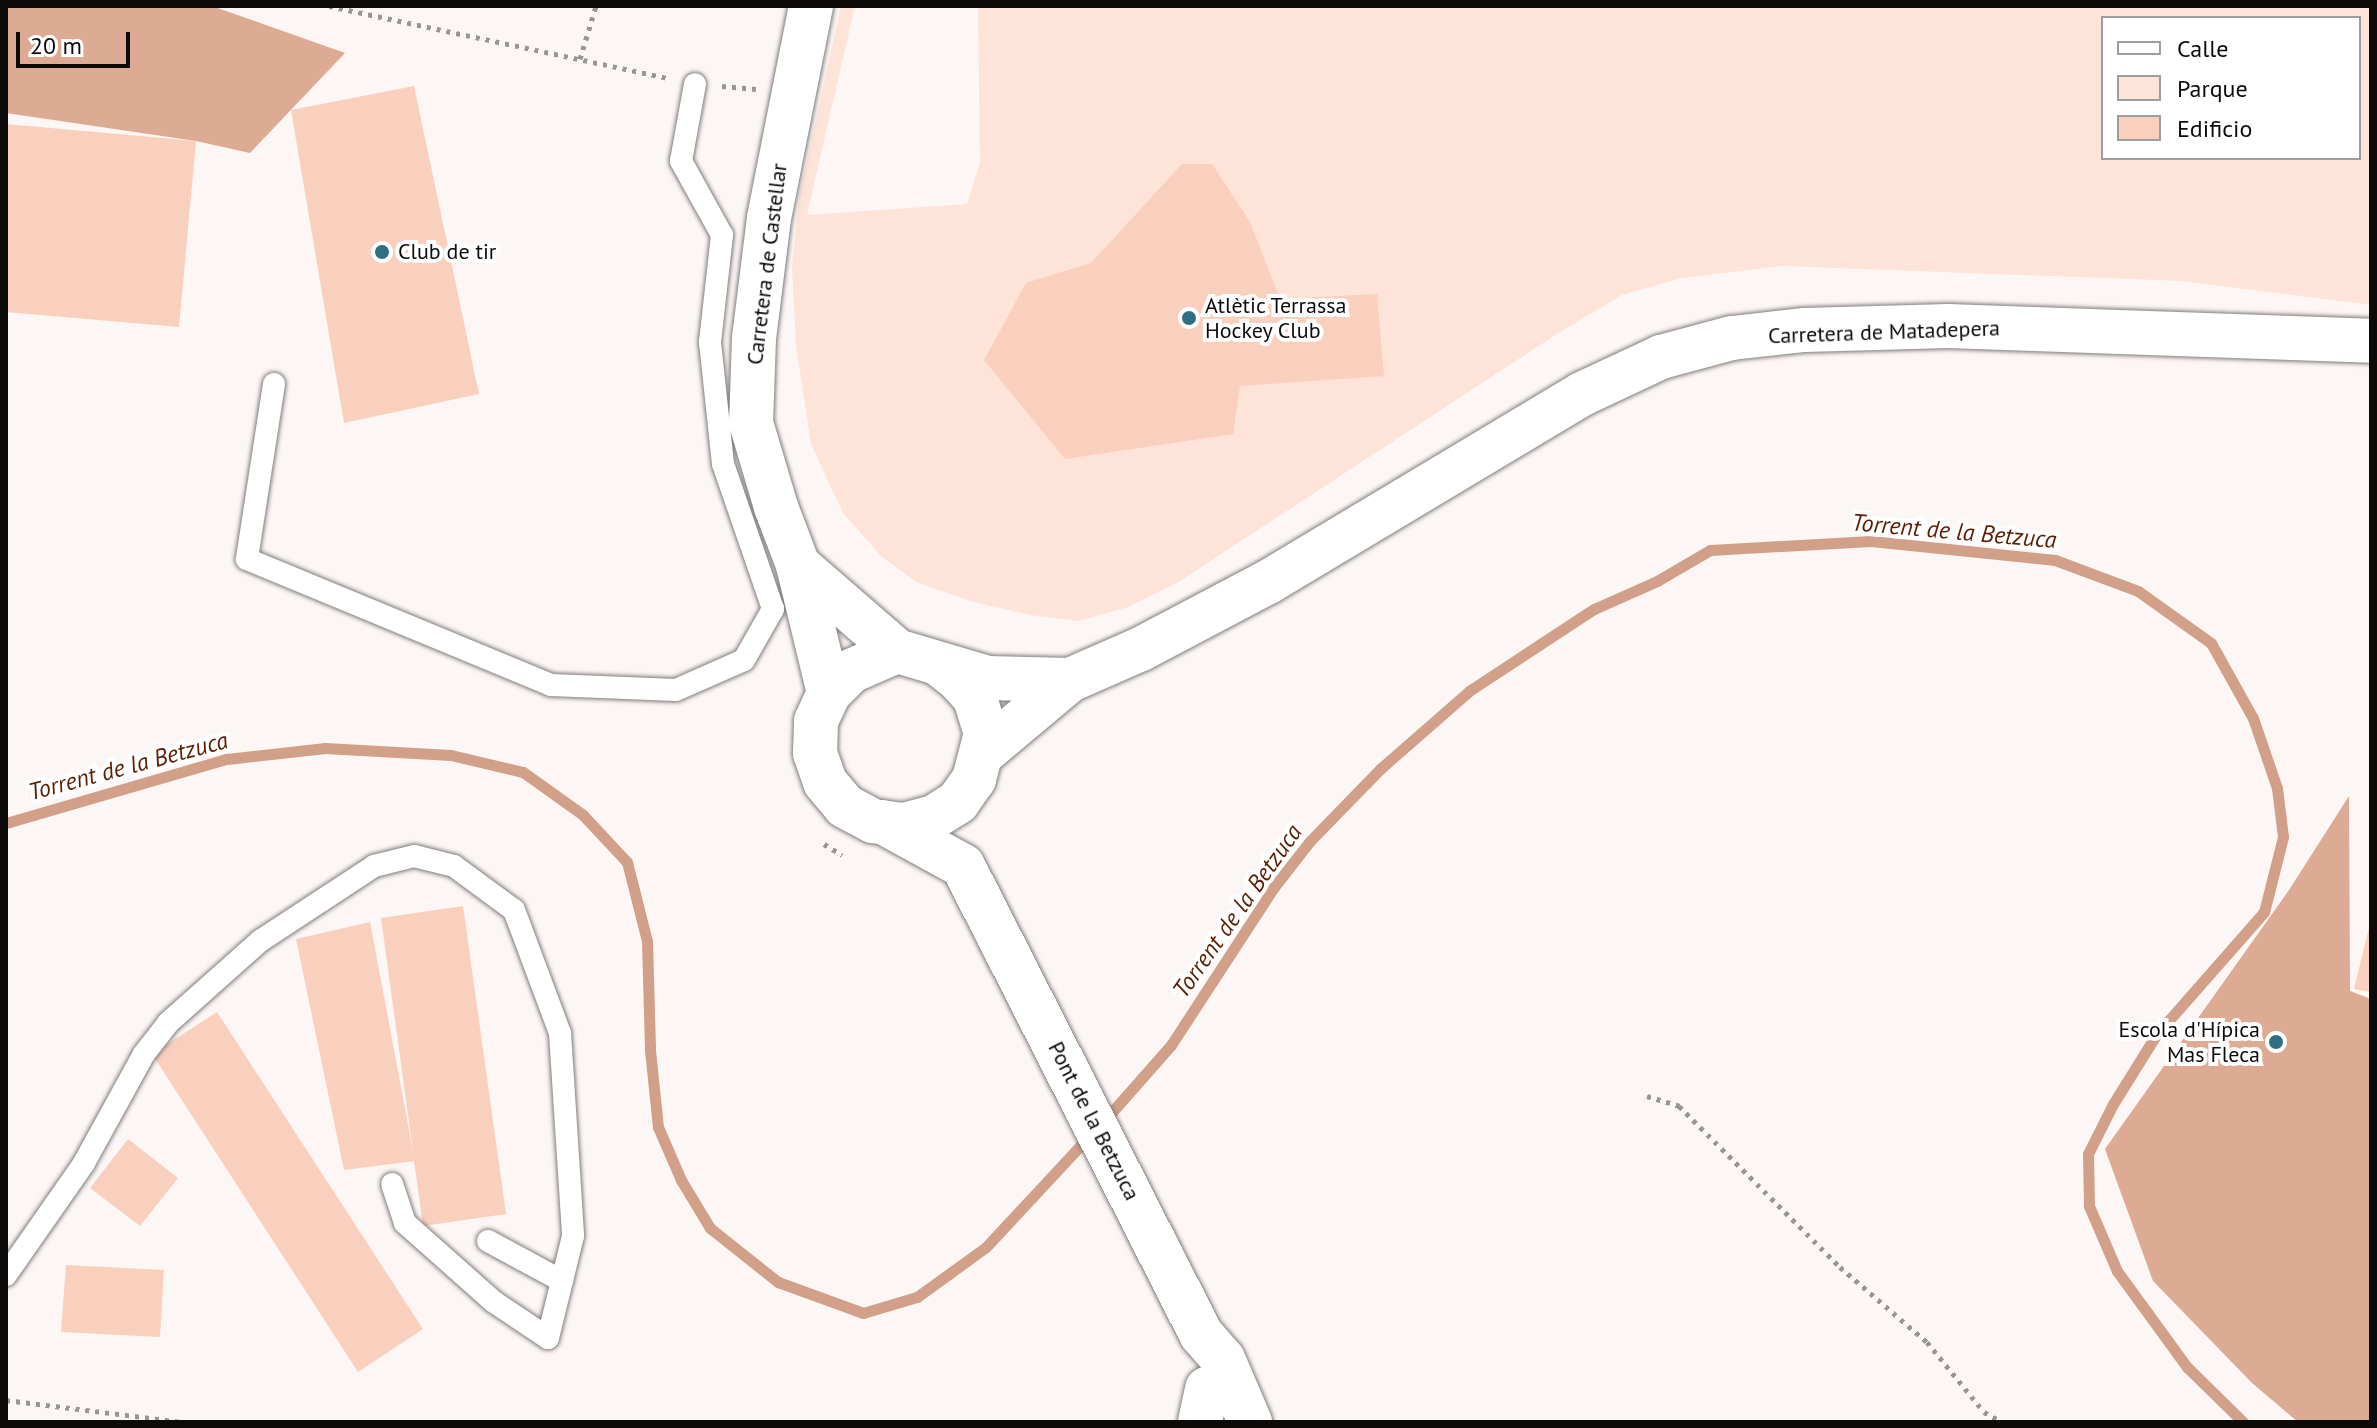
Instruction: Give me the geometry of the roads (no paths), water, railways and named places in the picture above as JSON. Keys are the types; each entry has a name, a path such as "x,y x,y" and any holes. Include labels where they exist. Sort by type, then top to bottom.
{"street":[{"name":"Carretera de Castellar","path":"811,6 769,218 754,338 751,423 776,507 798,565 829,693"},
{"name":"Carretera de Matadepera","path":"1070,680 1141,649 1268,582 1582,394 1661,357 1732,338 1805,330 1948,326 2371,341"},
{"name":"Carretera de Castellar","path":"798,565 897,651"},
{"path":"964,793 963,866 883,822 845,806 825,782 815,753 816,721 829,693 851,671 897,651 988,678 1070,680"},
{"path":"883,822 904,825 934,817 964,793 974,779 986,733 975,698 940,665"},
{"path":"983,753 1070,680"},
{"name":"Pont de la Betzuca","path":"963,866 988,908 1201,1334"},
{"path":"1201,1334 1210,1411"},
{"path":"1201,1334 1223,1359 1250,1422"}],"lane":[{"path":"274,384 247,559 551,685 676,690 744,660 773,609 723,464 710,342 722,235 681,161 695,84"},
{"path":"6,1275 84,1163 144,1054 168,1023 260,941 374,866 414,856 454,866 514,910 560,1033 573,1236 548,1338 494,1302 405,1223 392,1184"},
{"path":"488,1241 562,1281"}],"waterway":[{"name":"Torrent de la Betzuca","path":"1104,1121 1171,1045 1274,887 1310,841 1380,769 1469,691 1594,609 1657,581 1710,550 1871,541 2055,560 2138,591 2211,643 2253,718 2277,788 2283,837 2264,912 2156,1035 2113,1104 2088,1154 2089,1206 2117,1271 2187,1367 2243,1422"},
{"name":"Torrent de la Betzuca","path":"6,823 227,759 325,748 451,755 523,772 583,815 627,862 647,941 650,1050 658,1127 681,1180 710,1228 778,1282 863,1313 917,1297 986,1247 1089,1136"}],"place":[{"name":"Club de tir","path":"382,252"},
{"name":"Atlètic Terrassa Hockey Club","path":"1189,318"},
{"name":"Escola d'Hípica Mas Fleca","path":"2276,1042"}]}
